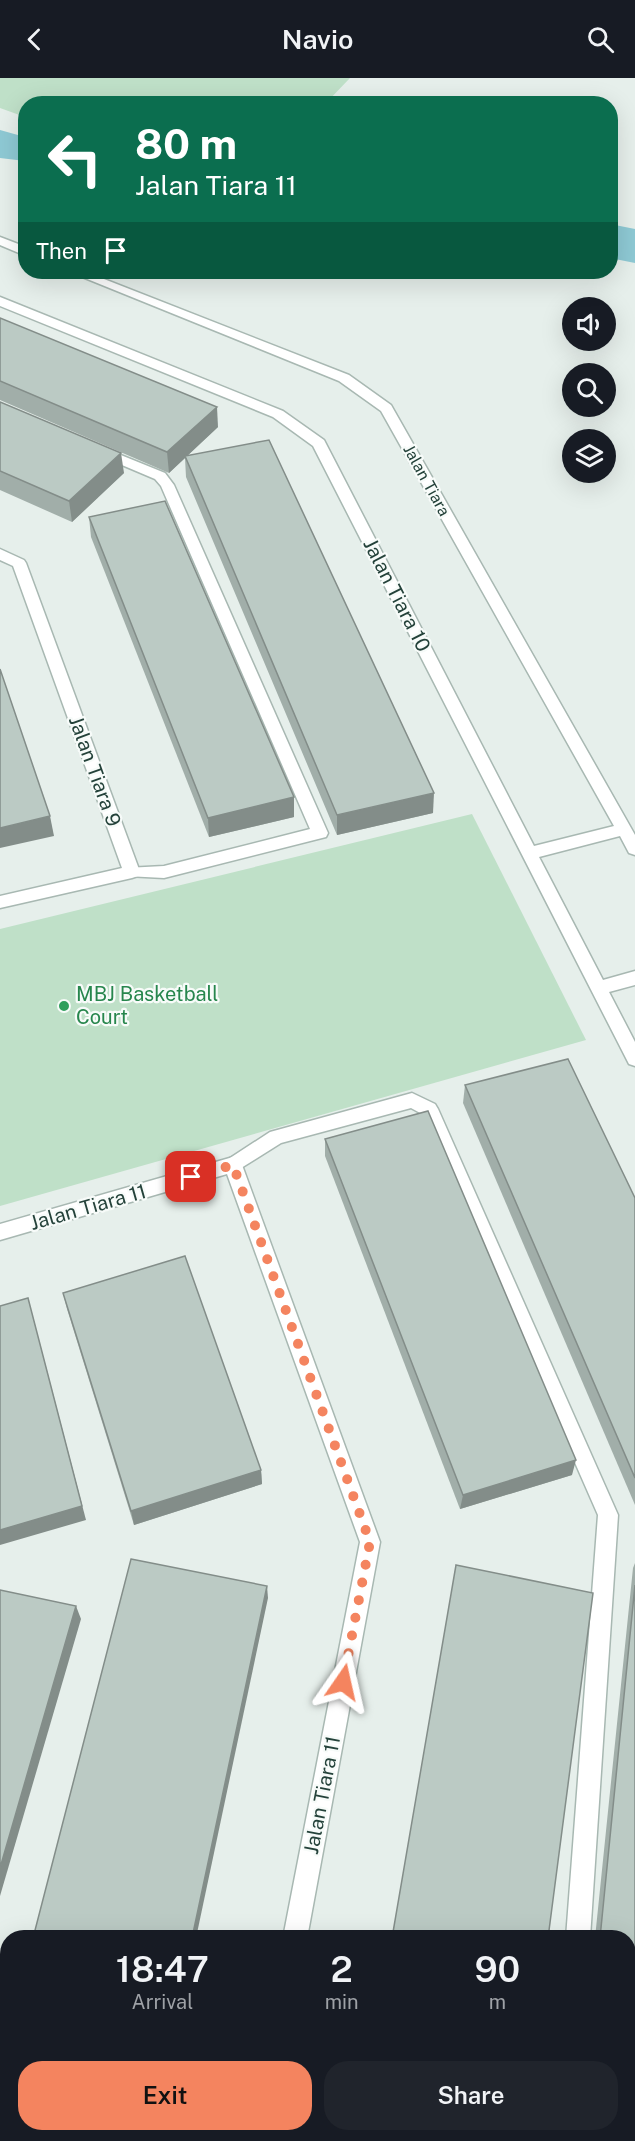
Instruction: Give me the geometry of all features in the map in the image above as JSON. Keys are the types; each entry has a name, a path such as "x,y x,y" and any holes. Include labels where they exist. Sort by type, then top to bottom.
{"street":[{"path":"0,241 18,249"},
{"name":"Jalan Tiara","path":"94,279 344,378 386,408 635,849"},
{"name":"Jalan Tiara 10","path":"0,301 278,414 319,443 635,1059"},
{"path":"0,902 132,872 164,872 320,833 167,485 160,476 85,444"},
{"name":"Jalan Tiara 9","path":"0,554 19,563 132,872"},
{"path":"530,853 624,829"},
{"path":"599,988 635,978"},
{"path":"233,1165 276,1137 412,1100 429,1109 608,1515 579,1930"},
{"name":"Jalan Tiara 11","path":"0,1233 233,1165 370,1542 297,1930"}],"green space":[{"path":"0,78 350,78 333,96 18,96 18,114 0,108"},
{"path":"472,814 586,1040 0,1206 0,929"}],"water":[{"path":"0,130 18,135 18,160 0,158"}],"building":[{"path":"0,318 217,407 167,452 0,381"},
{"path":"0,402 121,453 69,501 0,471"},
{"path":"269,440 434,793 337,815 185,456"},
{"path":"165,501 294,797 208,818 89,517"},
{"path":"0,669 50,816 0,828"},
{"path":"568,1059 635,1198 635,1478 465,1085"},
{"path":"428,1111 576,1460 463,1495 325,1139"},
{"path":"185,1256 261,1470 131,1511 63,1293"},
{"path":"28,1298 82,1506 0,1530 0,1306"},
{"path":"131,1559 267,1586 194,1930 35,1930"},
{"path":"456,1565 593,1593 549,1930 393,1930"},
{"path":"635,1585 635,1930 601,1930"},
{"path":"0,1590 76,1606 0,1868"}],"waterway":[{"path":"618,243 635,246"}],"place":[{"name":"MBJ Basketball Court","path":"64,1006"}],"route":[{"path":"191,1177 233,1165 370,1542 343,1682"}]}
